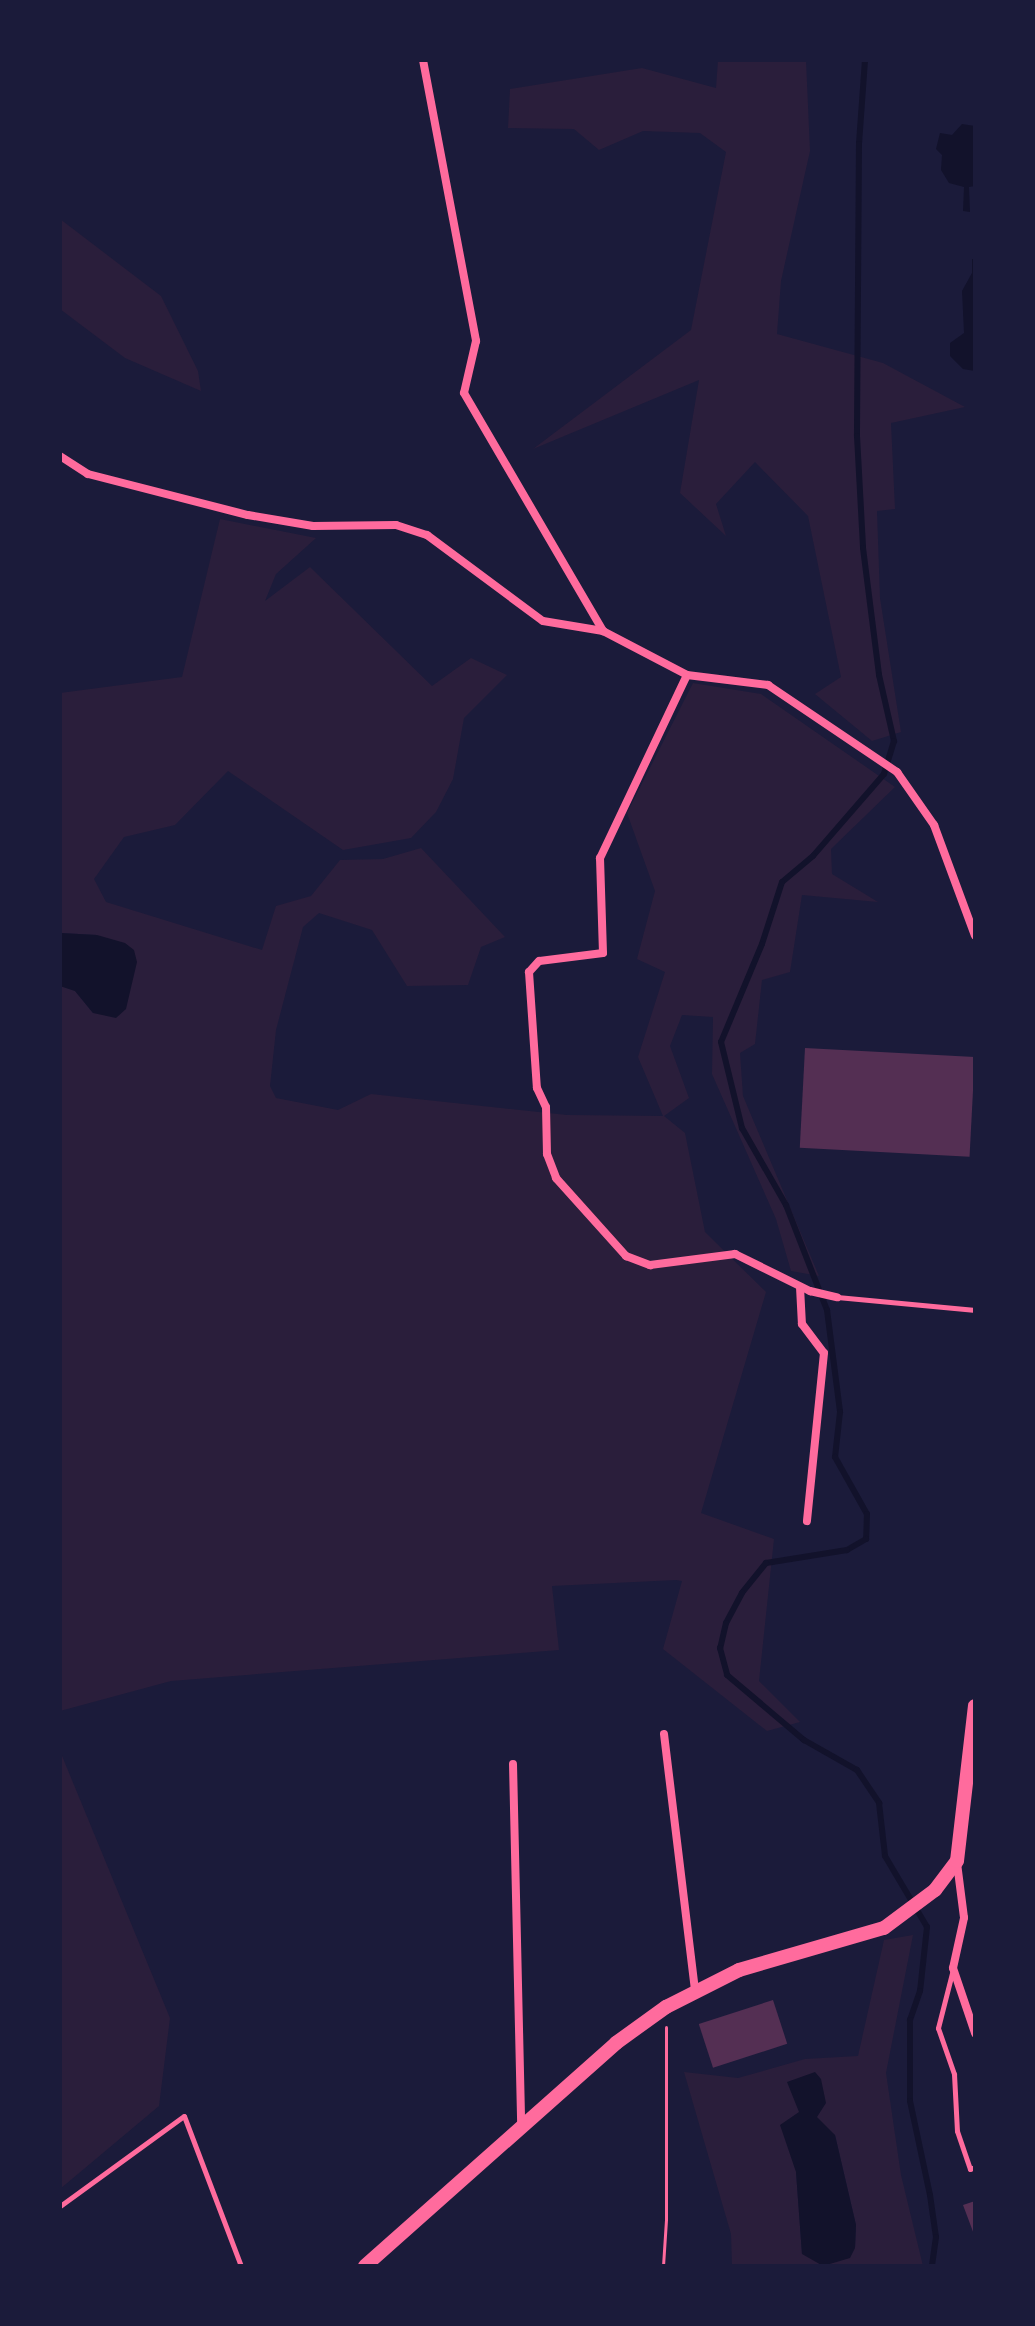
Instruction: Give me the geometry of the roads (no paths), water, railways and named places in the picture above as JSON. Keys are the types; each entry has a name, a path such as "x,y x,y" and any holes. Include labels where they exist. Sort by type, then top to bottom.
{"main road":[{"path":"365,2266 616,2043 666,2007 739,1970 884,1928 935,1890 957,1861 975,1706"}],"street":[{"path":"423,60 476,341 464,393 603,631"},
{"path":"60,456 88,474 248,515 313,526 396,525 427,535 543,621 603,631 687,675 768,685 897,772 934,825 975,936"},
{"path":"687,675 600,858 603,953 539,961 529,972 537,1088 546,1107 547,1154 556,1178 626,1256 650,1265 735,1254 800,1287 837,1297"},
{"path":"800,1287 802,1324 824,1353 807,1521"},
{"path":"664,1734 695,1990"},
{"path":"513,1764 521,2129"},
{"path":"957,1861 964,1918 953,1968 975,2033"}],"lane":[{"path":"837,1297 975,1310"},
{"path":"953,1968 938,2028 954,2074 957,2131 970,2169 975,2167"},
{"path":"60,2206 184,2116 241,2266"}],"waterway":[{"path":"865,60 859,144 857,436 863,548 879,675 894,741 884,774 813,856 782,882 762,944 721,1042 742,1128 786,1205 827,1310 840,1412 835,1457 867,1514 866,1539 847,1550 766,1563 742,1593 726,1623 720,1648 727,1675 804,1740 857,1770 879,1803 885,1856 927,1927 920,1991 910,2020 910,2101 936,2237 932,2266"}]}
